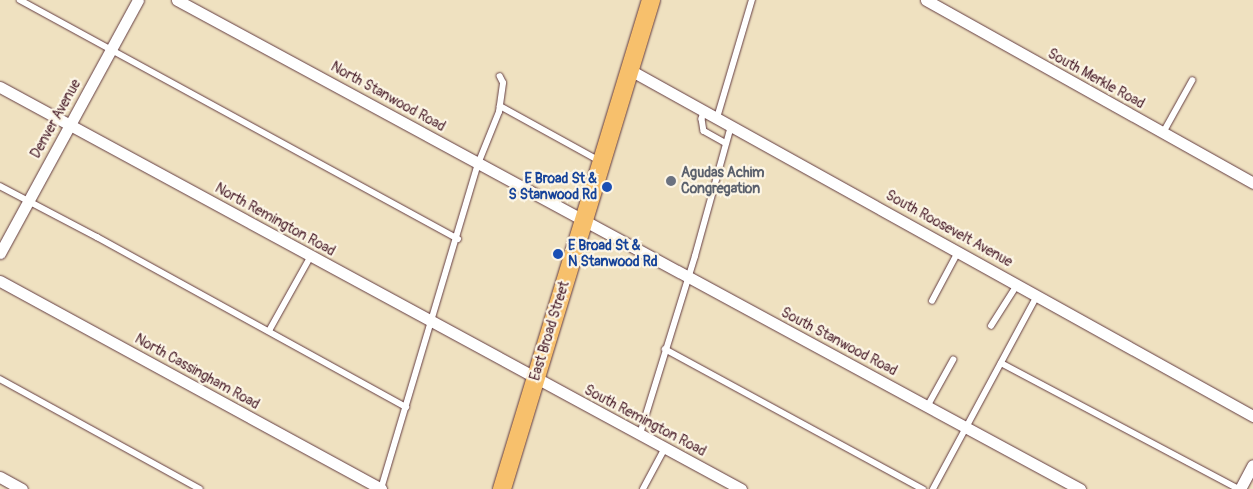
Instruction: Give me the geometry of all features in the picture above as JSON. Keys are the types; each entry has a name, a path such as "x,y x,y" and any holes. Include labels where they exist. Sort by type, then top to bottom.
{"main road":[{"name":"East Broad Street","path":"502,489 651,0"}],"street":[{"name":"Denver Avenue","path":"0,253 138,0"},
{"name":"North Stanwood Road","path":"177,0 583,222"},
{"name":"South Merkle Road","path":"926,0 1253,183"},
{"name":"South Roosevelt Avenue","path":"630,70 1253,416"},
{"name":"North Remington Road","path":"0,87 536,378"},
{"name":"South Stanwood Road","path":"583,222 1080,489"},
{"name":"North Cassingham Road","path":"0,281 381,489"},
{"name":"South Remington Road","path":"536,378 741,489"},
{"path":"1239,489 1253,465"},
{"path":"0,477 22,489"}],"lane":[{"path":"20,0 291,150 458,239"},
{"path":"717,118 752,0"},
{"path":"381,489 458,239 478,164 500,106 503,83 500,77"},
{"path":"1163,133 1192,81"},
{"path":"500,106 602,162"},
{"path":"704,111 702,119 704,132 726,143"},
{"path":"640,434 688,278 731,126"},
{"path":"0,186 406,406"},
{"path":"932,301 958,252"},
{"path":"269,331 310,256"},
{"path":"991,326 1017,285"},
{"path":"933,489 1038,296"},
{"path":"665,349 922,489"},
{"path":"927,407 953,360"},
{"path":"1001,363 1239,489"},
{"path":"0,379 200,489"},
{"path":"643,489 665,448"}],"place":[{"name":"Agudas Achim Congregation","path":"671,181"},
{"name":"E Broad St & S Stanwood Rd","path":"607,187"},
{"name":"E Broad St & N Stanwood Rd","path":"558,254"}]}
